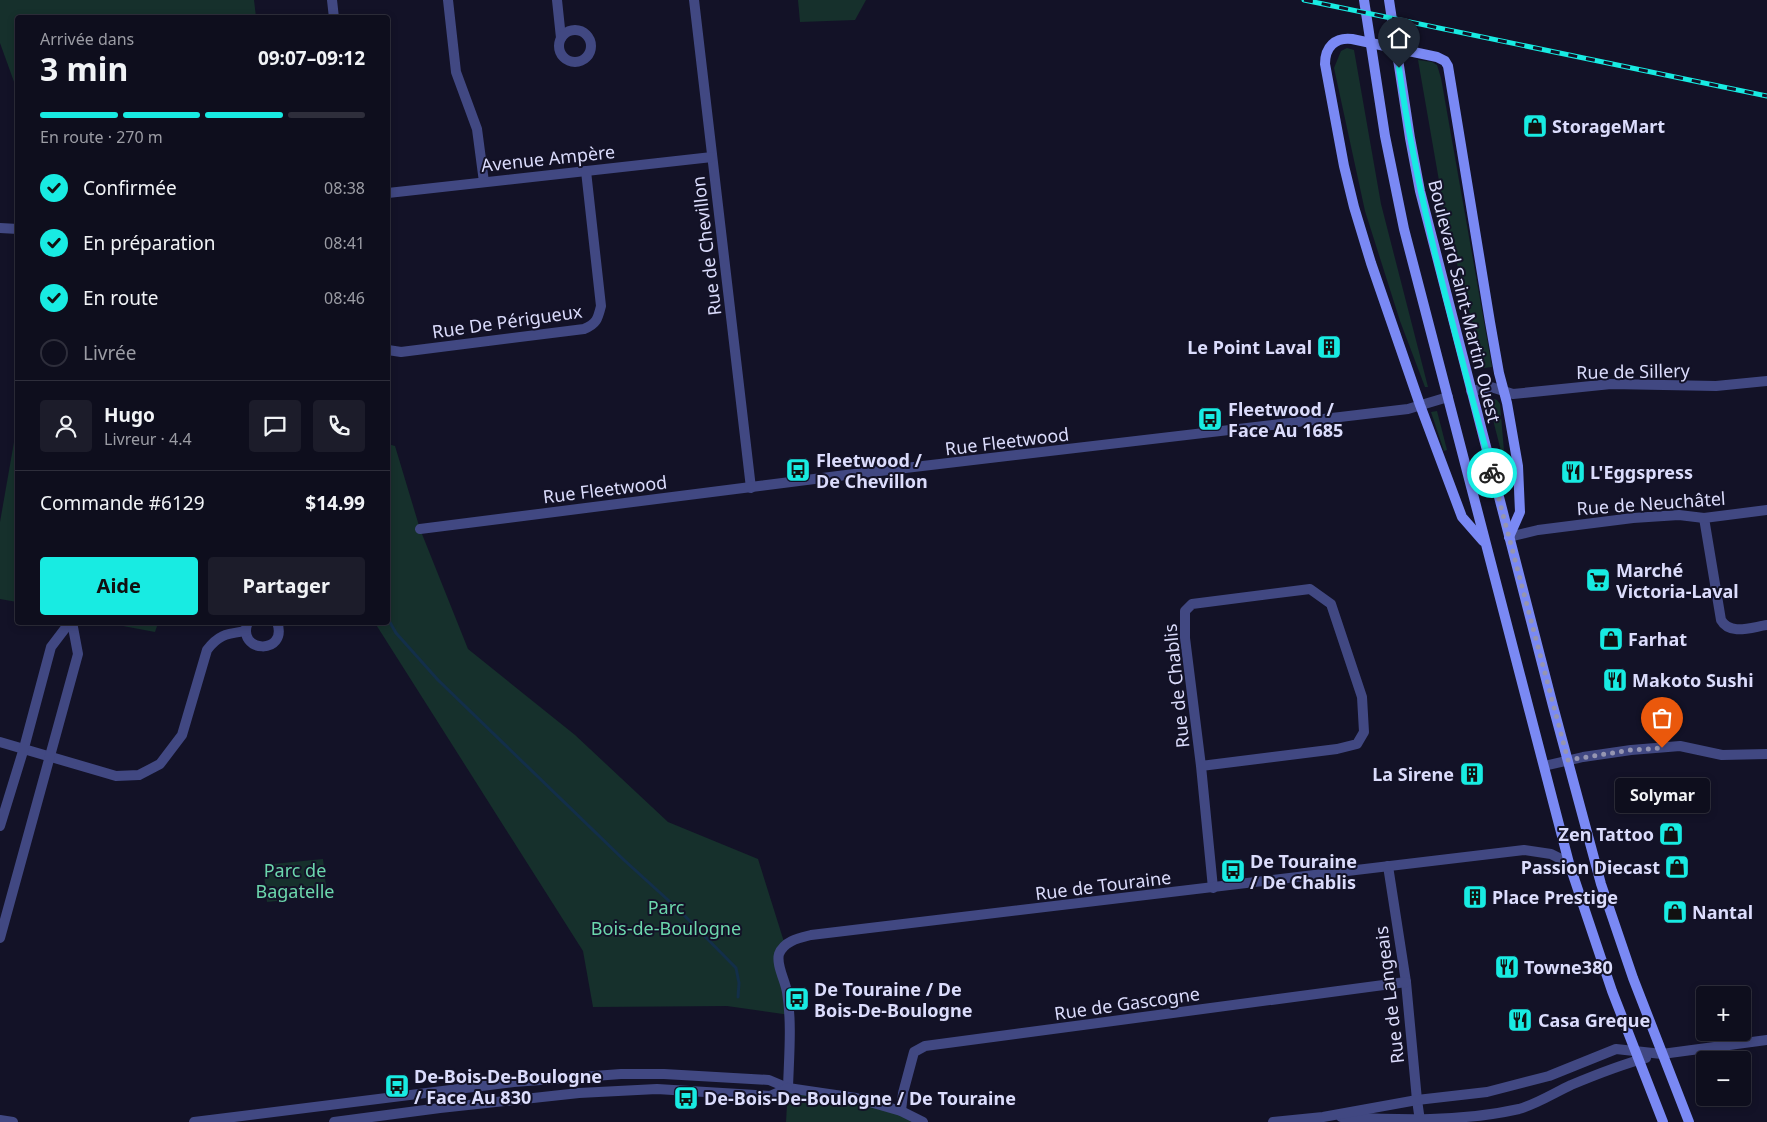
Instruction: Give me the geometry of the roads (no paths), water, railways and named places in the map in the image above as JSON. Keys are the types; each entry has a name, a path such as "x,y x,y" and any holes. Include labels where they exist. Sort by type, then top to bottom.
{"main road":[{"path":"1364,0 1392,176 1404,229 1569,863 1590,929 1636,1055 1663,1122"},
{"name":"Boulevard Saint-Martin Ouest","path":"1389,0 1416,173 1568,760 1609,911 1689,1122"},
{"path":"1486,544 1462,518 1420,405 1363,239 1338,140 1326,69 1328,48 1341,39 1440,58 1449,68 1490,322 1516,457 1520,512 1509,537"}],"street":[{"path":"332,0 334,15"},
{"path":"448,0 456,72 477,129 484,182"},
{"path":"557,0 560,38"},
{"name":"Rue de Chevillon","path":"694,0 751,488"},
{"name":"Avenue Ampère","path":"390,193 712,157"},
{"name":"Rue De Périgueux","path":"390,350 400,352 584,329 592,326 598,320 602,306 586,171"},
{"path":"0,228 15,229"},
{"name":"Rue de Sillery","path":"1471,391 1491,386 1518,394 1611,384 1716,386 1767,381"},
{"name":"Rue Fleetwood","path":"420,529 1408,409 1448,397"},
{"name":"Rue de Neuchâtel","path":"1509,537 1538,530 1633,518 1679,515 1704,518 1767,510"},
{"path":"1704,518 1721,620 1724,626 1733,630 1767,625"},
{"name":"Rue de Chablis","path":"1201,766 1337,749 1357,744 1361,738 1364,732 1362,697 1331,604 1310,589 1192,604 1185,611 1185,638 1214,888"},
{"path":"0,826 52,647 69,625"},
{"path":"0,938 78,654 72,625"},
{"path":"0,742 116,776 139,775 160,764 182,735 207,650 214,641 222,635 247,627 249,641 253,645 268,646 279,635 277,625"},
{"path":"1544,766 1568,760 1631,750 1680,746 1722,755 1767,754"},
{"name":"Rue de Touraine","path":"788,1088 790,1015 786,988 779,964 779,955 785,945 796,939 811,935 1524,850 1550,853 1569,863"},
{"name":"Rue de Langeais","path":"1388,866 1406,982 1420,1121"},
{"name":"Rue de Gascogne","path":"900,1111 914,1052 926,1046 1406,982"},
{"path":"1273,1122 1323,1117 1417,1100 1487,1092 1549,1076 1616,1050 1636,1055 1662,1054 1767,1040"},
{"path":"1323,1117 1420,1121 1478,1116 1520,1109 1636,1055"},
{"path":"194,1122 514,1082 621,1074 664,1074 769,1080 788,1088 856,1098 900,1111 922,1122"},
{"path":"334,1122 440,1108 580,1094 657,1089 770,1096 788,1088"},
{"path":"0,1120 13,1122"}],"waterway":[{"path":"390,622 396,633 438,680 624,860 679,910 736,968 739,983 738,997"}],"railway":[{"path":"1304,0 1767,96"}],"place":[{"name":"StorageMart","path":"1535,126"},
{"name":"Le Point Laval","path":"1329,347"},
{"name":"Fleetwood / Face Au 1685","path":"1210,419"},
{"name":"Fleetwood / De Chevillon","path":"798,470"},
{"name":"L'Eggspress","path":"1573,472"},
{"name":"Marché Victoria-Laval","path":"1598,580"},
{"name":"Farhat","path":"1611,639"},
{"name":"Makoto Sushi","path":"1615,680"},
{"name":"Solymar","path":"1662,748"},
{"name":"La Sirene","path":"1472,774"},
{"name":"Zen Tattoo","path":"1671,834"},
{"name":"Passion Diecast","path":"1677,867"},
{"name":"De Touraine / De Chablis","path":"1233,871"},
{"name":"Place Prestige","path":"1475,897"},
{"name":"Nantal","path":"1675,912"},
{"name":"Towne380","path":"1507,967"},
{"name":"De Touraine / De Bois-De-Boulogne","path":"797,999"},
{"name":"Casa Greque","path":"1520,1020"},
{"name":"De-Bois-De-Boulogne / Face Au 830","path":"397,1086"},
{"name":"De-Bois-De-Boulogne / De Touraine","path":"686,1098"}],"park label":[{"name":"Parc de Bagatelle","path":"295,880"},
{"name":"Parc Bois-de-Boulogne","path":"666,918"}]}
